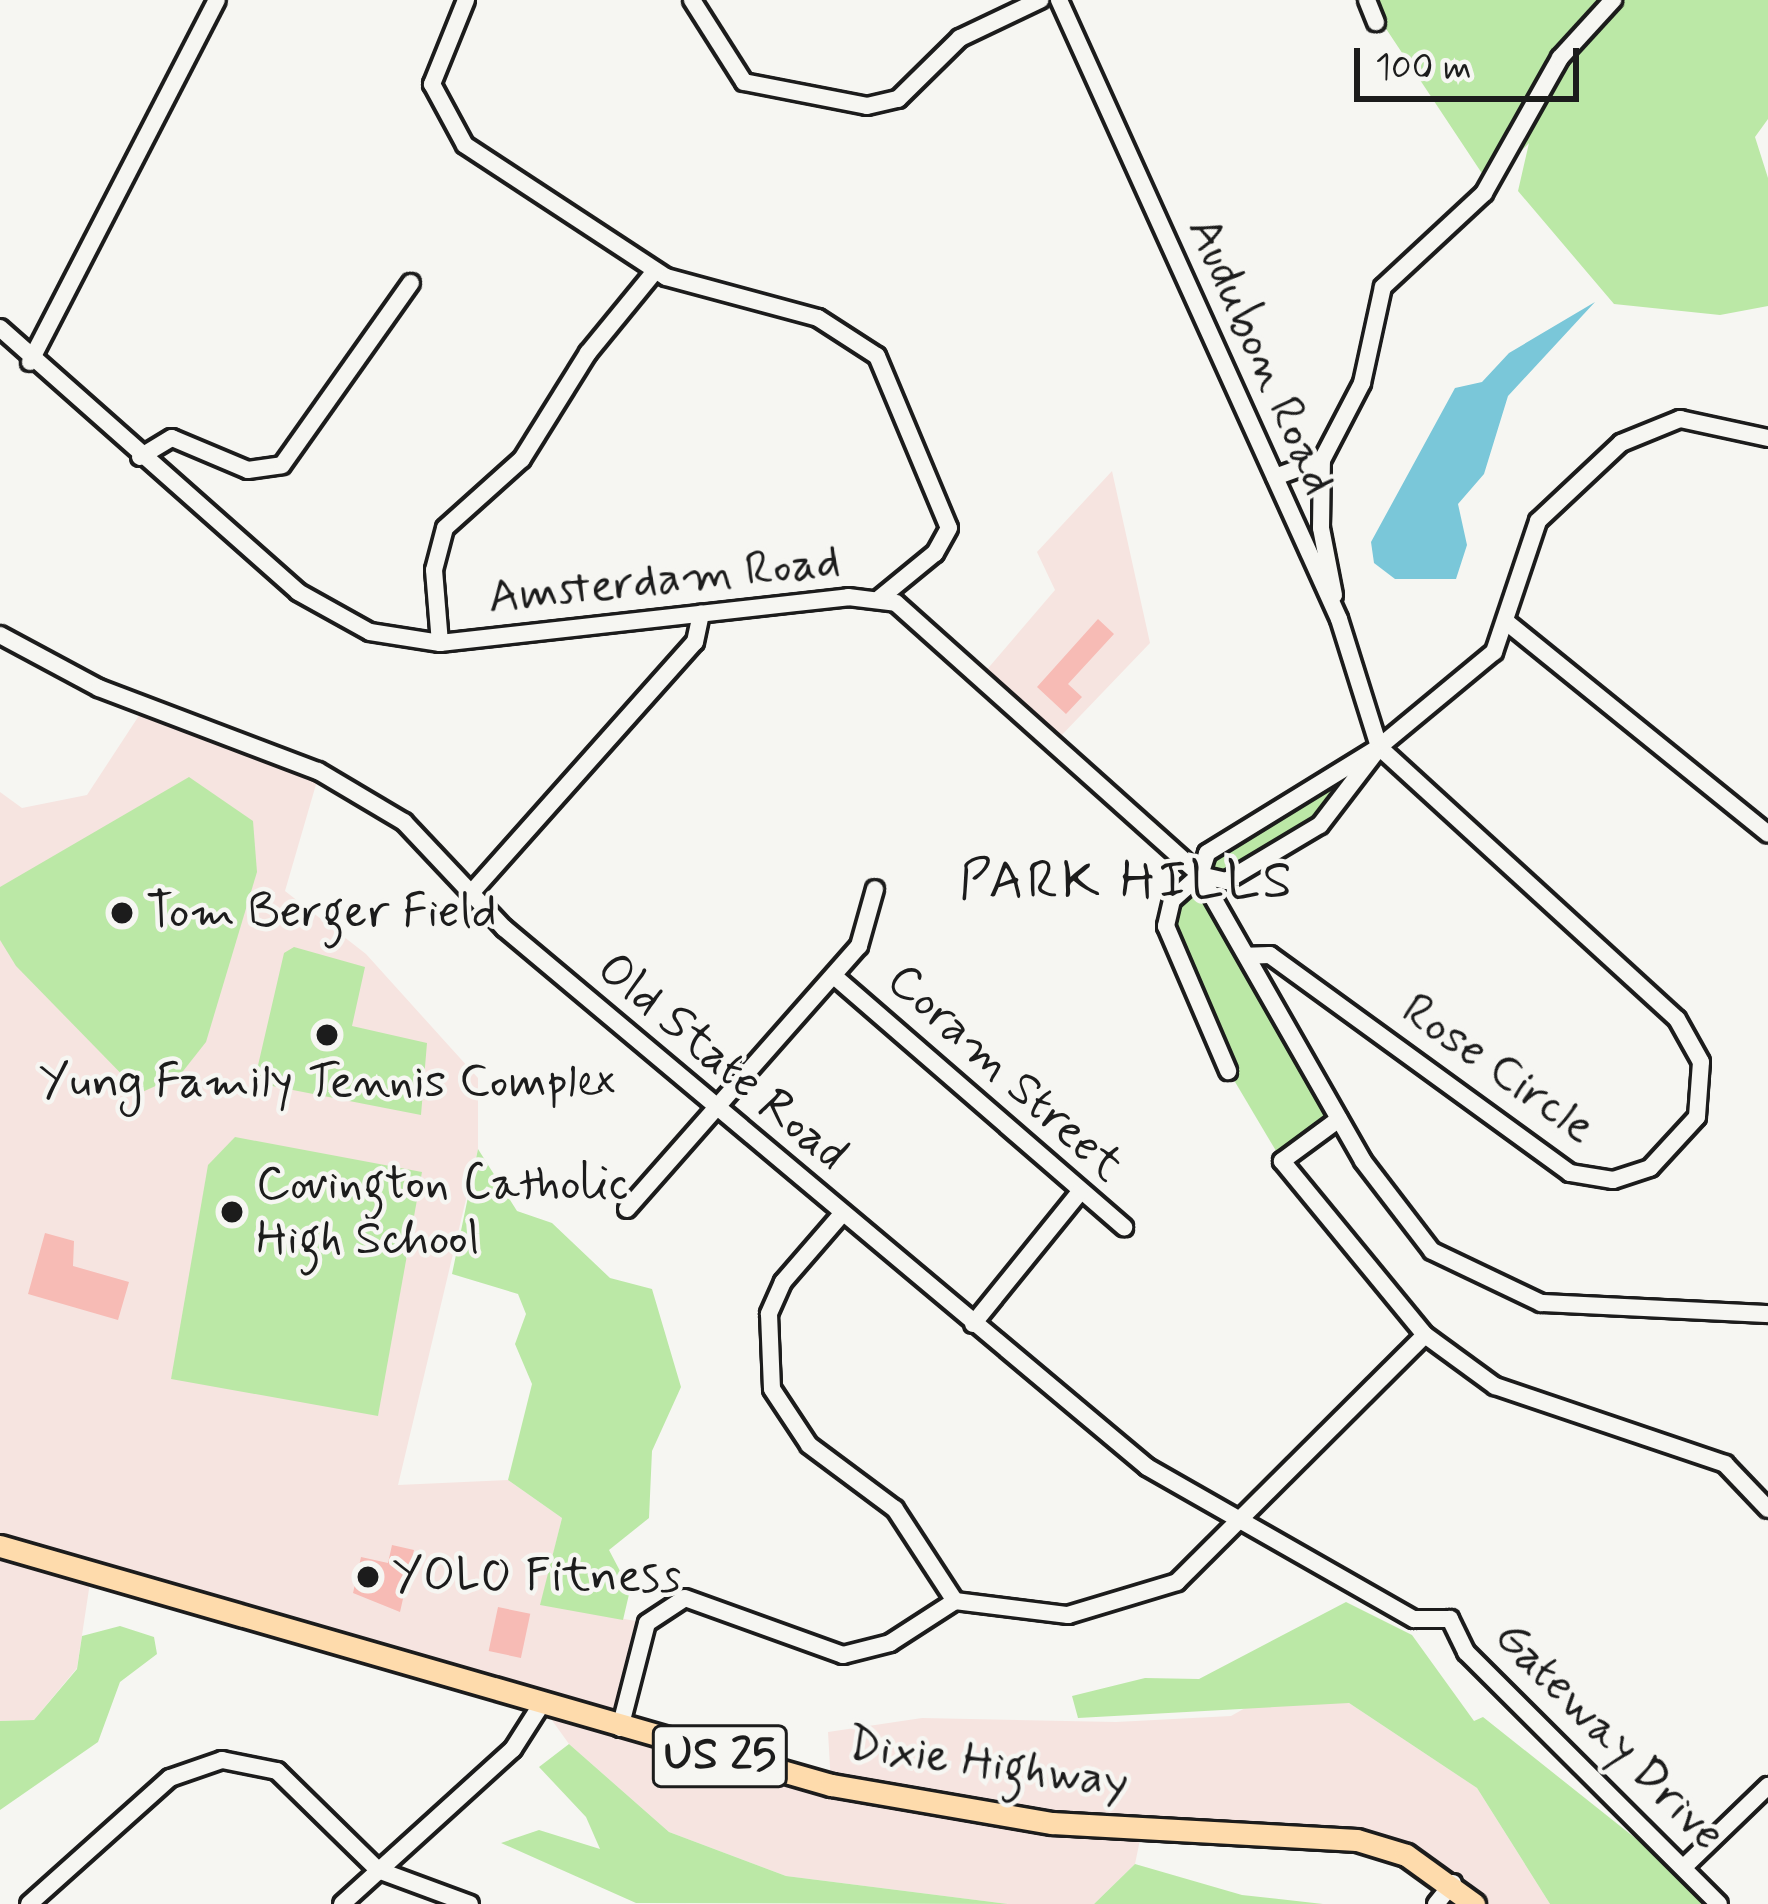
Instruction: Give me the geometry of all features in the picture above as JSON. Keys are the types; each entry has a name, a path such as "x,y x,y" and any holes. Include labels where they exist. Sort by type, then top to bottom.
{"main road":[{"name":"Dixie Highway","path":"0,1546 620,1728 902,1801 1052,1823 1357,1840 1453,1883 1474,1904"}],"street":[{"path":"30,362 217,0"},
{"path":"466,0 433,74 446,123 655,271 818,318 877,356 949,528 935,553 880,598"},
{"path":"692,0 744,82 867,106 898,99 960,38 1040,0"},
{"name":"Audubon Road","path":"1059,0 1339,619 1379,748"},
{"path":"1367,0 1376,22"},
{"path":"1339,619 1321,528 1322,460 1357,397 1396,266 1489,184 1560,58 1613,0"},
{"path":"440,643 434,570 445,528 546,429 588,353 655,271"},
{"path":"140,457 172,438 248,470 282,465 411,284"},
{"name":"Amsterdam Road","path":"0,328 30,362 328,614 412,644 880,598 961,652 1200,875 1339,1119 1418,1237 1490,1285 1592,1310 1768,1314"},
{"path":"1228,1071 1166,926 1172,900 1200,875 1207,854 1379,748 1494,652 1509,624 1520,556 1538,521 1622,442 1680,419 1768,438"},
{"path":"1274,477 1322,460"},
{"path":"472,892 694,642 701,614"},
{"path":"1509,624 1768,834"},
{"name":"Old State Road","path":"0,635 99,688 318,771 404,822 472,892 716,1108 1147,1467 1236,1524 1414,1619 1450,1619"},
{"path":"1200,875 1226,881 1319,825 1379,748"},
{"name":"Rose Circle","path":"1247,956 1270,955 1570,1173 1631,1175 1673,1153 1690,1131 1704,1079 1677,1019 1379,748"},
{"path":"627,1209 859,946 875,889"},
{"name":"Coram Street","path":"834,976 1124,1227"},
{"path":"1339,1119 1282,1160 1425,1335 1495,1387 1725,1464 1768,1509"},
{"path":"973,1324 1080,1192"},
{"path":"841,1214 783,1282 770,1314 772,1389 809,1445 896,1509 955,1601"},
{"path":"620,1728 646,1623 662,1605 694,1599 843,1655 878,1648 955,1601 1069,1615 1126,1600 1190,1574 1425,1335"},
{"name":"Gateway Drive","path":"1450,1619 1466,1652 1719,1904"},
{"path":"342,1904 513,1749 542,1705"},
{"path":"29,1904 170,1778 222,1760 286,1778 378,1870 470,1904"},
{"path":"1684,1867 1768,1786"},
{"path":"1436,1904 1453,1883"}],"shaded area":[{"path":"1112,471 1150,643 1057,740 984,673 1055,590 1037,552"},
{"path":"142,711 317,781 285,891 366,954 478,1078 478,1149 398,1485 508,1480 562,1518 541,1604 647,1623 621,1728 831,1784 828,1732 922,1718 1116,1722 1231,1716 1254,1703 1349,1703 1477,1788 1550,1904 1474,1904 1406,1855 1142,1830 1135,1864 1094,1904 1008,1904 786,1876 669,1832 569,1744 541,1705 91,1576 77,1668 34,1720 0,1721 0,792 22,808 87,795"}],"green space":[{"path":"1367,0 1768,0 1768,119 1755,137 1768,178 1768,306 1720,315 1614,304 1518,191 1529,143 1489,184"},
{"name":"Tom Berger Field","path":"189,777 253,821 257,872 206,1042 180,1075 140,1093 16,966 0,940 0,887"},
{"path":"1332,786 1339,789 1326,812 1228,874 1211,871 1215,856"},
{"path":"1200,875 1339,1119 1282,1161 1225,1065 1166,926 1172,900"},
{"name":"Yung Family Tennis Complex","path":"294,947 365,967 352,1026 427,1043 421,1115 262,1084 256,1074 284,953"},
{"path":"235,1137 422,1172 378,1416 171,1379 208,1165"},
{"path":"478,1149 517,1211 552,1223 610,1278 652,1289 681,1387 652,1451 649,1518 609,1550 630,1590 623,1620 540,1605 562,1518 508,1480 532,1384 515,1344 526,1314 518,1294 452,1274"},
{"path":"1346,1602 1412,1635 1474,1721 1483,1717 1688,1880 1702,1904 1550,1904 1477,1788 1349,1703 1078,1718 1072,1696 1145,1678 1199,1679"},
{"path":"120,1626 154,1637 157,1654 120,1682 98,1742 0,1810 0,1721 34,1720 77,1669 82,1636"},
{"path":"569,1744 669,1832 786,1876 1008,1904 636,1903 501,1843 539,1830 600,1849 586,1817 539,1767"},
{"path":"1135,1864 1242,1895 1323,1904 1094,1904"}],"water":[{"path":"1595,302 1508,396 1484,474 1458,504 1467,545 1456,579 1395,579 1374,563 1371,542 1455,388 1482,382 1509,353"}],"building":[{"path":"1098,619 1114,634 1068,684 1082,697 1066,714 1037,687"},
{"path":"45,1233 74,1241 73,1266 129,1282 118,1320 28,1294"},
{"path":"392,1545 414,1550 400,1612 353,1593 361,1557 388,1563"},
{"path":"498,1607 530,1614 521,1658 489,1651"}],"place":[{"name":"Tom Berger Field","path":"122,913"},
{"name":"Yung Family Tennis Complex","path":"327,1035"},
{"name":"Covington Catholic High School","path":"232,1212"},
{"name":"YOLO Fitness","path":"368,1577"}],"district":[{"name":"PARK HILLS","path":"1127,883"}]}
